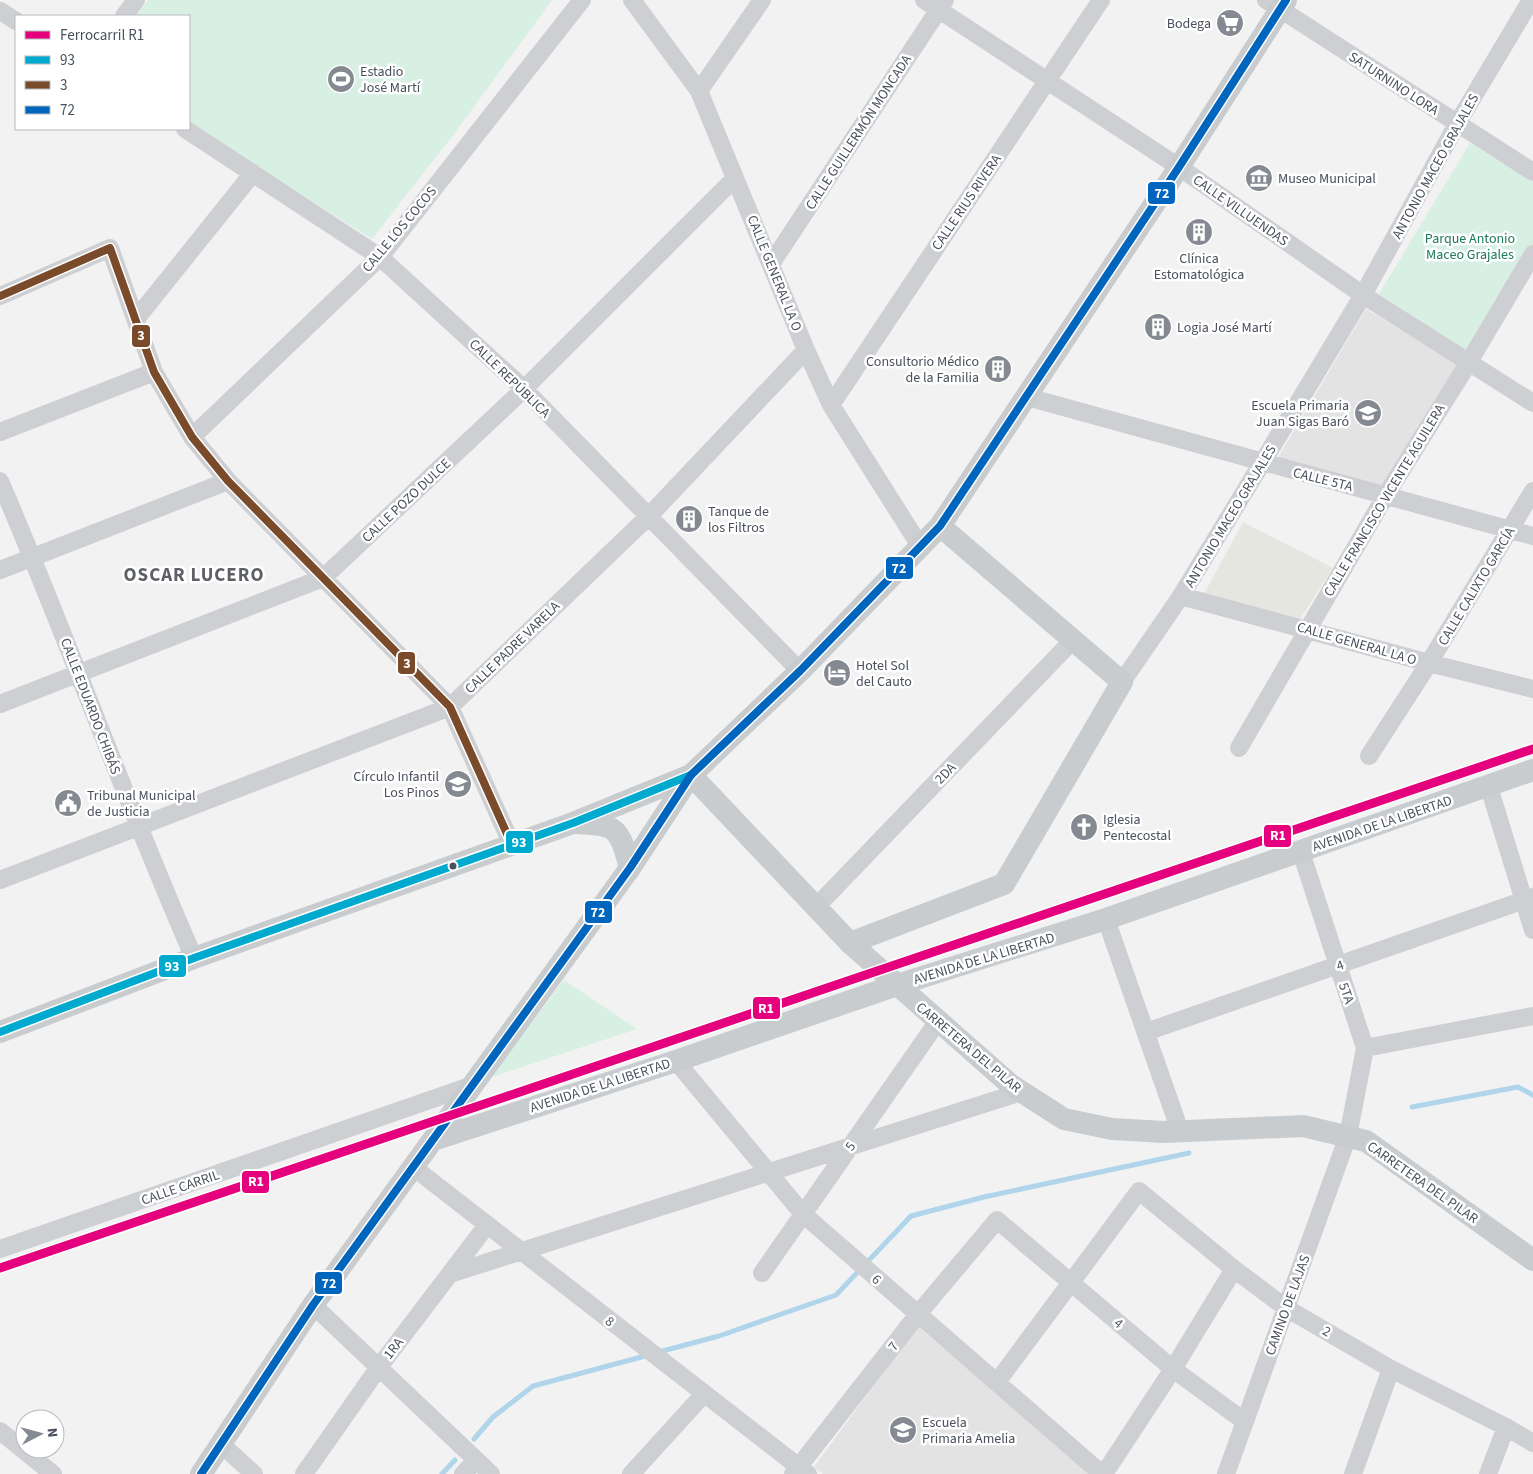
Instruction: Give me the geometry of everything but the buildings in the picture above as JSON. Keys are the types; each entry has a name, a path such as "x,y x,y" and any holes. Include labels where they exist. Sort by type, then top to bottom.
{"main road":[{"path":"201,1474 313,1305 630,868 691,775 800,671 940,526 1027,397 1053,353 1179,167 1278,3"},
{"path":"940,526 1122,682"},
{"name":"ANTONIO MACEO GRAJALES","path":"850,943 1004,884 1122,682"},
{"name":"AVENIDA DE LA LIBERTAD","path":"433,1140 676,1061 897,985 1106,920 1533,770"},
{"path":"0,1032 194,958 573,823 691,775"},
{"name":"CARRETERA DEL PILAR","path":"691,775 850,943 1011,1086 1064,1119 1112,1129 1180,1132 1303,1126 1366,1140 1533,1260"},
{"path":"573,823 605,824 617,833 625,848 630,868"}],"street":[{"path":"125,15 136,0"},
{"name":"CALLE LOS COCOS","path":"192,437 380,256 582,0"},
{"name":"CALLE GENERAL LA O","path":"632,0 699,91 806,350 831,405 920,546"},
{"path":"699,91 762,0"},
{"name":"CALLE RIUS RIVERA","path":"831,405 1101,0"},
{"name":"ANTONIO MACEO GRAJALES","path":"1122,682 1182,596 1363,295 1456,124 1531,0"},
{"name":"CALLE VILLUENDAS","path":"936,3 1179,167 1363,295 1533,403"},
{"name":"CALLE GUILLERMÓN MONCADA","path":"772,264 936,3"},
{"name":"SATURNINO LORA","path":"1278,3 1456,124 1533,172"},
{"path":"0,11 15,20"},
{"name":"CALLE REPÚBLICA","path":"187,130 380,256 524,390 800,671"},
{"path":"136,319 252,173"},
{"name":"CALLE POZO DULCE","path":"0,704 323,578 524,390 735,178"},
{"path":"0,296 110,248 154,372 192,437 228,481 450,707 512,845"},
{"name":"CALLE FRANCISCO VICENTE AGUILERA","path":"1239,748 1386,495 1469,362 1533,254"},
{"name":"CALLE PADRE VARELA","path":"0,880 450,707 649,516 806,350"},
{"path":"0,432 154,372"},
{"name":"CALLE 5TA","path":"1027,397 1533,536"},
{"name":"CALLE EDUARDO CHIBÁS","path":"0,481 33,558 138,826 194,958"},
{"path":"0,570 228,481"},
{"name":"CALLE CALIXTO GARCÍA","path":"1370,756 1511,530 1533,491"},
{"name":"CALLE GENERAL LA O","path":"1182,596 1429,663 1533,689"},
{"name":"2DA","path":"816,907 1074,639"},
{"path":"1489,787 1529,898 1533,930"},
{"name":"5TA","path":"1301,852 1365,1048 1348,1136"},
{"name":"4","path":"1146,1032 1529,898"},
{"path":"1106,920 1180,1132"},
{"path":"1365,1048 1533,1016"},
{"name":"5","path":"762,1272 938,1021"},
{"name":"6","path":"676,1061 803,1214 1103,1474"},
{"name":"CALLE CARRIL","path":"0,1250 473,1085"},
{"path":"450,1274 1021,1092"},
{"name":"CAMINO DE LAJAS","path":"1226,1474 1348,1136"},
{"name":"8","path":"413,1167 666,1364 800,1472"},
{"name":"2","path":"1071,1283 1139,1191 1234,1269 1286,1308 1391,1369 1506,1427 1533,1443"},
{"name":"4","path":"997,1220 1173,1369 1244,1421"},
{"name":"7","path":"800,1472 918,1314 997,1220"},
{"name":"1RA","path":"304,1474 379,1367 487,1225"},
{"path":"1103,1474 1173,1369 1234,1269"},
{"path":"997,1382 1071,1283"},
{"path":"313,1305 491,1474"},
{"path":"1353,1474 1391,1369"},
{"path":"631,1474 704,1394"},
{"path":"1488,1474 1506,1427"},
{"path":"0,1431 53,1474"},
{"path":"221,1444 254,1474"},
{"path":"463,1474 476,1460"}],"shaded area":[{"name":"Escuela Primaria Juan Sigas Baró","path":"1366,309 1462,366 1381,489 1276,461"},
{"path":"1243,522 1333,568 1300,619 1204,594"},
{"name":"Escuela Primaria Amelia","path":"917,1326 1090,1473 823,1474 814,1467"}],"green space":[{"name":"Estadio José Martí","path":"148,0 552,0 454,134 372,239 190,124 190,15 137,15"},
{"name":"Parque Antonio Maceo Grajales","path":"1470,143 1533,182 1533,246 1468,352 1379,294"},
{"path":"564,980 637,1029 489,1078"}],"waterway":[{"path":"1412,1107 1518,1087 1533,1095"},
{"path":"659,1352 719,1336 836,1295 911,1216 984,1197 1189,1153"},
{"path":"474,1439 493,1417 533,1386 649,1355"},
{"path":"442,1474 455,1460"}],"rail line":[{"name":"R1","path":"0,1268 1533,749"}],"transit line":[{"name":"72","path":"201,1474 313,1305 630,868 691,775 800,671 940,526 1179,167 1286,0"},
{"name":"3","path":"0,296 110,248 154,372 192,437 228,481 450,707 512,845"},
{"name":"93","path":"0,1032 194,958 573,823 691,775"}],"place":[{"name":"Bodega","path":"1230,23"},
{"name":"Estadio José Martí","path":"341,79"},
{"name":"Museo Municipal","path":"1259,178"},
{"name":"Clínica Estomatológica","path":"1199,232"},
{"name":"Logia José Martí","path":"1158,327"},
{"name":"Consultorio Médico de la Familia","path":"998,369"},
{"name":"Escuela Primaria Juan Sigas Baró","path":"1368,413"},
{"name":"Tanque de los Filtros","path":"689,519"},
{"name":"Hotel Sol del Cauto","path":"837,673"},
{"name":"Círculo Infantil Los Pinos","path":"458,784"},
{"name":"Tribunal Municipal de Justicia","path":"68,803"},
{"name":"Iglesia Pentecostal","path":"1084,827"},
{"name":"Escuela Primaria Amelia","path":"903,1430"}],"district":[{"name":"OSCAR LUCERO","path":"194,574"}]}
